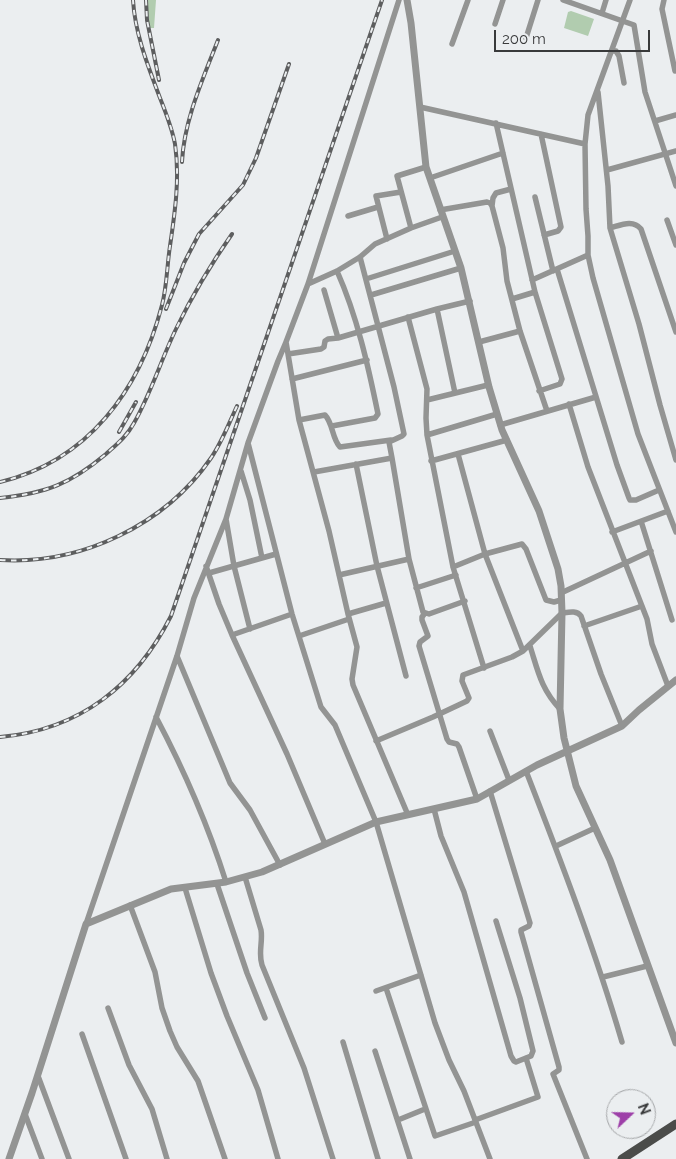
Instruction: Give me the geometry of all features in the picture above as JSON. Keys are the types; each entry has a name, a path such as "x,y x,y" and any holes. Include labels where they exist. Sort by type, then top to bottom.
{"main road":[{"path":"622,1159 676,1124"},
{"path":"632,1159 676,1130"}],"street":[{"path":"10,1159 86,924 177,656 194,598 226,520 248,443 308,284 399,0"},
{"path":"408,0 426,167 461,268 488,385 500,425 539,511 558,569 562,613 560,709 567,751 576,786 616,878 676,1043"},
{"path":"452,44 468,0"},
{"path":"495,24 503,0"},
{"path":"526,38 538,0"},
{"path":"600,14 606,0"},
{"path":"630,0 624,21 588,115 585,144 588,255 638,434 676,532"},
{"path":"664,0 662,8 675,71"},
{"path":"568,2 631,23 635,28 645,92 676,186"},
{"path":"612,50 618,54 624,83"},
{"path":"598,89 607,170 610,228 639,324 676,460"},
{"path":"420,107 585,144"},
{"path":"655,122 676,115"},
{"path":"496,123 535,292 562,379 560,384 539,391"},
{"path":"541,134 560,227 558,231 544,235"},
{"path":"607,170 676,151"},
{"path":"430,178 503,153"},
{"path":"411,228 400,192 398,176 426,167"},
{"path":"511,189 496,193 492,206 503,248 507,281 520,331 546,411"},
{"path":"387,239 376,198 378,195 400,192"},
{"path":"535,197 544,235 629,498 630,500 636,500 660,490"},
{"path":"308,284 337,271 360,257 375,244 441,214 487,202 492,206"},
{"path":"348,216 378,207"},
{"path":"667,220 676,245"},
{"path":"610,228 631,223 641,229 676,332"},
{"path":"366,279 455,251"},
{"path":"532,280 588,255"},
{"path":"299,420 326,414 332,426 337,444 340,447 391,440 402,436 403,429 394,387 360,257"},
{"path":"371,295 461,268"},
{"path":"332,426 378,416 367,360 337,271"},
{"path":"324,290 338,338"},
{"path":"512,299 535,292"},
{"path":"288,354 321,349 324,347 326,340 437,309 470,302"},
{"path":"437,309 455,393"},
{"path":"408,317 425,376 427,435 453,568 465,601 484,668"},
{"path":"479,342 520,331"},
{"path":"286,342 299,420 314,472 348,617 357,647 352,679 408,815"},
{"path":"292,379 367,360"},
{"path":"427,400 488,385"},
{"path":"500,425 596,397"},
{"path":"569,404 588,467 649,625 652,644 668,686"},
{"path":"427,435 497,414"},
{"path":"391,440 389,444 409,559 425,614"},
{"path":"431,461 506,440"},
{"path":"248,443 292,614 321,707 335,725 376,822 435,1023 490,1159"},
{"path":"458,454 485,554 523,652"},
{"path":"314,472 392,458"},
{"path":"356,464 377,566 406,676"},
{"path":"241,472 250,500 262,558"},
{"path":"612,532 668,511"},
{"path":"226,520 234,566 250,629"},
{"path":"641,521 672,620"},
{"path":"453,568 485,554 522,544 526,549 546,600 554,602 624,563 651,551"},
{"path":"209,574 276,554"},
{"path":"339,575 409,559"},
{"path":"206,566 232,636 283,745 324,844"},
{"path":"416,588 456,575"},
{"path":"465,601 425,614 422,620 428,636 420,642 419,646 449,742 457,744 459,747 477,799"},
{"path":"299,636 386,603"},
{"path":"584,626 642,606"},
{"path":"376,740 468,700 469,696 461,677 523,652 562,613 575,612 579,613 622,726"},
{"path":"232,636 292,614"},
{"path":"530,646 543,686 549,697 560,709"},
{"path":"177,656 230,783 250,810 280,865"},
{"path":"86,924 172,889 226,882 280,865 376,822 477,799 526,771 622,726 676,680"},
{"path":"156,717 174,752 203,818 226,882"},
{"path":"490,731 509,780"},
{"path":"526,771 556,846 603,977 622,1042"},
{"path":"490,791 530,923 521,932 559,1067 559,1070 553,1074 587,1159"},
{"path":"434,809 442,836 464,892 512,1059 516,1062 531,1056 533,1051 520,998 496,921"},
{"path":"556,846 595,828"},
{"path":"245,877 261,930 260,952 262,965 304,1068 333,1159"},
{"path":"217,884 247,973 265,1018"},
{"path":"185,888 211,972 258,1090 278,1159"},
{"path":"130,905 155,972 162,1008 178,1047 198,1081 225,1159"},
{"path":"603,977 647,966"},
{"path":"376,991 421,975"},
{"path":"386,988 425,1110 436,1136 538,1098 526,1058"},
{"path":"108,1008 129,1065 152,1109 167,1159"},
{"path":"82,1034 126,1159"},
{"path":"343,1042 378,1159"},
{"path":"375,1051 410,1159"},
{"path":"38,1076 69,1159"},
{"path":"398,1120 425,1110"},
{"path":"25,1114 42,1159"}],"green space":[{"path":"147,0 156,0 154,28 149,28"},
{"path":"571,11 594,19 588,36 564,28 568,12"}],"railway":[{"path":"0,482 31,472 59,457 84,439 106,418 140,366 162,305 175,208 177,182 175,144 171,126 139,38 133,0"},
{"path":"146,0 147,20 159,80"},
{"path":"0,737 29,733 56,725 80,714 102,700 123,683 141,663 157,641 171,616 382,0"},
{"path":"182,162 190,115 218,40"},
{"path":"166,309 184,263 199,234 243,185 256,158 289,64"},
{"path":"0,498 45,490 69,480 106,454 125,436 140,412 189,304 232,234"},
{"path":"119,432 136,402"},
{"path":"0,560 30,560 61,556 90,548 119,536 145,521 170,503 192,482 215,452 237,406"}]}
